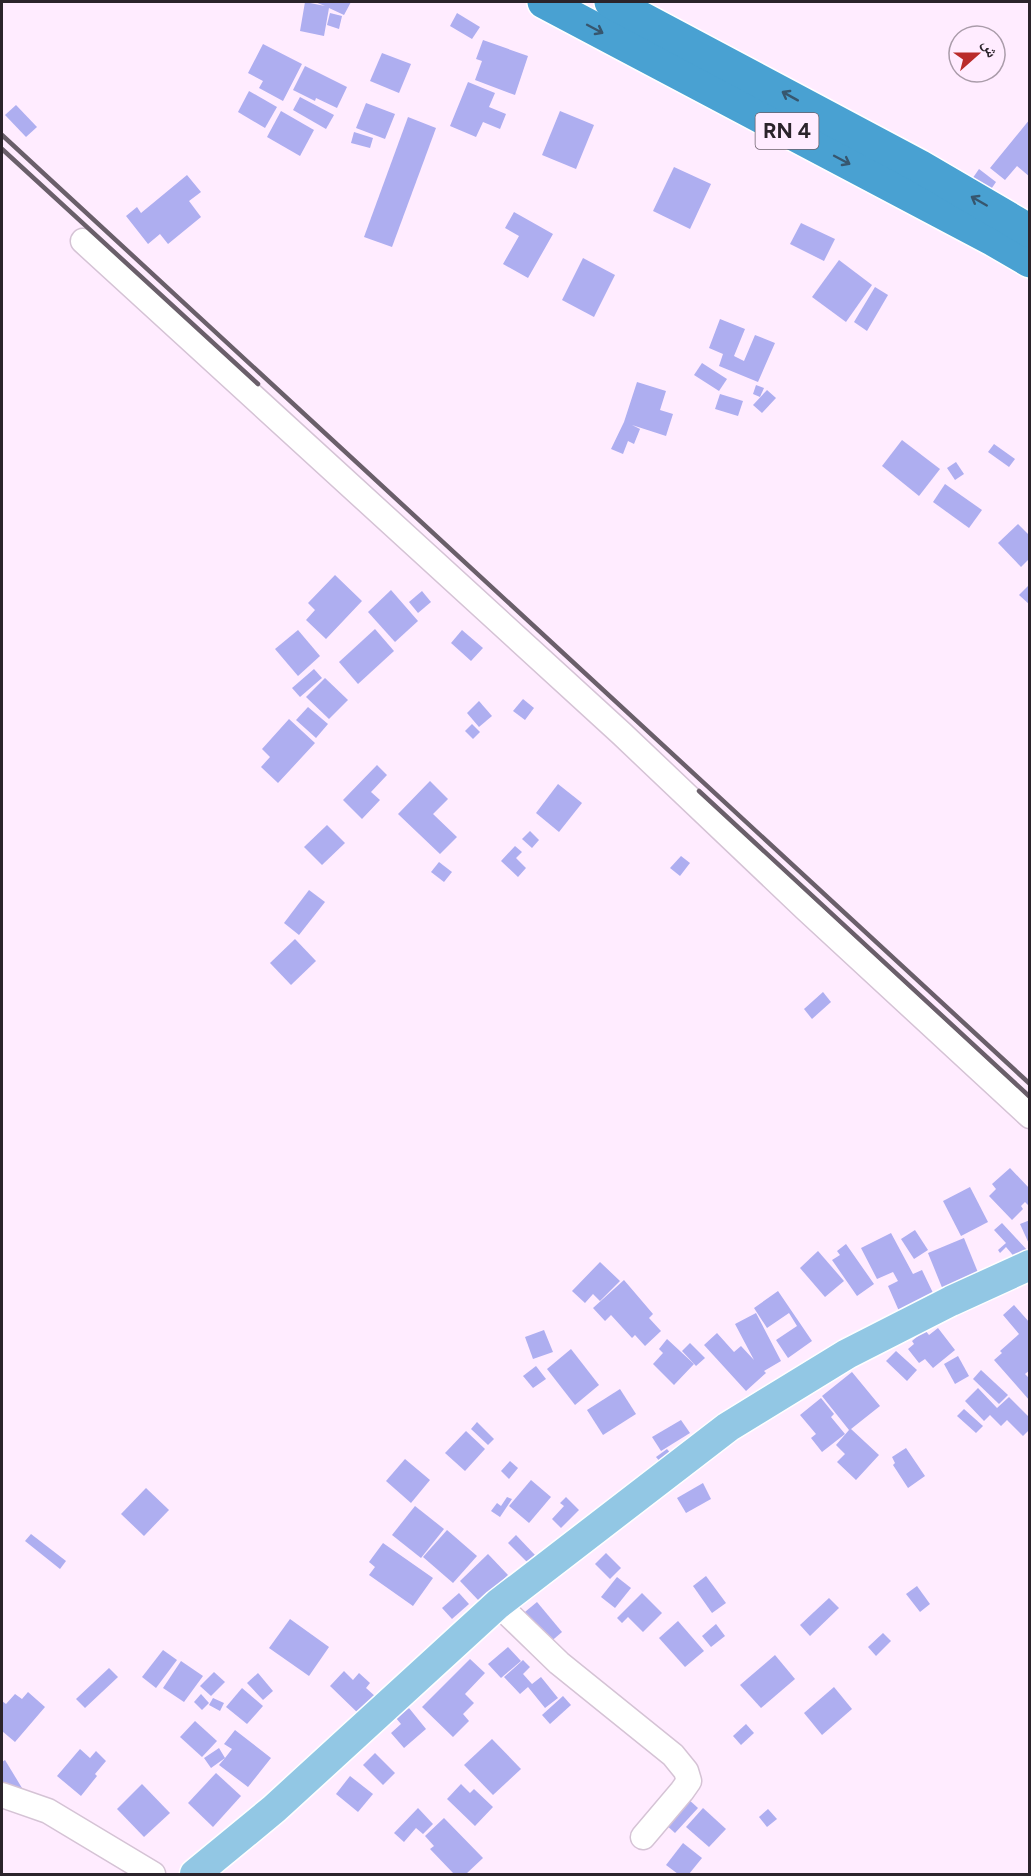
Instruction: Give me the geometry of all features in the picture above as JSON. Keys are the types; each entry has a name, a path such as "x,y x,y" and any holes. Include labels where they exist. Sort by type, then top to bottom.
{"highway":[{"name":"RN 4","path":"544,2 994,240 1029,261"},
{"name":"RN 4","path":"611,2 919,166 1029,231"}],"main road":[{"path":"195,1875 274,1809 498,1604 728,1427 847,1354 1029,1265"}],"street":[{"path":"83,241 622,734 1029,1116"},
{"path":"498,1604 559,1663 673,1755 686,1771 689,1781 643,1837"},
{"path":"2,1795 48,1811 153,1875"}],"building":[{"path":"305,2 325,6 315,2 351,2 344,15 329,8 324,36 300,31"},
{"path":"330,13 342,16 339,29 327,25"},
{"path":"457,13 480,27 472,39 450,26"},
{"path":"483,40 528,56 515,95 475,80 482,61 476,59"},
{"path":"263,44 302,64 283,101 259,88 263,81 248,73"},
{"path":"382,53 411,64 399,93 370,81"},
{"path":"305,66 347,87 337,108 316,98 315,101 293,90"},
{"path":"468,82 495,93 489,107 506,114 500,129 483,122 476,137 450,126"},
{"path":"249,91 277,107 265,128 238,112"},
{"path":"300,97 334,115 326,129 293,110"},
{"path":"366,103 395,114 385,139 356,128"},
{"path":"16,105 37,127 26,137 5,115"},
{"path":"281,111 314,130 300,156 267,137"},
{"path":"560,111 594,125 576,169 542,155"},
{"path":"408,117 436,128 392,247 364,237"},
{"path":"1030,119 1030,177 1017,166 1005,180 990,168"},
{"path":"354,132 373,138 370,148 351,143"},
{"path":"674,167 711,184 690,229 653,211"},
{"path":"979,169 996,182 987,195 970,182"},
{"path":"187,175 201,192 189,201 201,217 168,244 160,234 148,244 126,216 137,207 141,213"},
{"path":"514,212 553,234 528,278 503,264 519,236 505,228"},
{"path":"801,223 835,239 824,261 790,244"},
{"path":"583,258 615,275 594,317 562,300"},
{"path":"839,260 872,285 846,322 812,297"},
{"path":"875,287 888,295 867,331 854,322"},
{"path":"720,319 745,329 734,356 744,361 755,335 775,343 758,382 719,366 723,354 709,348"},
{"path":"702,363 727,379 719,391 694,375"},
{"path":"637,382 666,391 660,410 673,414 666,436 632,425 640,429 634,444 628,441 623,454 611,449 624,422"},
{"path":"756,385 764,388 760,397 753,394"},
{"path":"767,390 776,398 762,413 753,405"},
{"path":"720,394 743,401 738,416 715,409"},
{"path":"902,440 940,469 919,496 882,466"},
{"path":"994,444 1015,459 1009,467 988,452"},
{"path":"956,462 964,474 955,480 947,468"},
{"path":"945,484 982,510 969,528 933,502"},
{"path":"1018,524 1030,536 1030,558 1021,567 998,543"},
{"path":"335,575 362,601 326,639 306,620 315,610 308,603"},
{"path":"1030,584 1030,605 1019,595"},
{"path":"391,590 418,621 395,642 368,612"},
{"path":"422,591 431,602 418,613 409,602"},
{"path":"375,629 394,651 358,684 339,662"},
{"path":"298,630 320,656 298,676 275,649"},
{"path":"462,630 483,648 471,661 451,643"},
{"path":"314,669 322,678 300,697 292,688"},
{"path":"325,678 348,700 329,719 306,697"},
{"path":"523,699 534,708 525,720 513,711"},
{"path":"479,701 492,716 479,727 467,713"},
{"path":"308,707 328,724 316,738 296,720"},
{"path":"289,719 315,743 278,783 261,767 270,757 262,749"},
{"path":"472,724 480,732 473,739 465,731"},
{"path":"377,765 387,775 371,792 380,800 362,819 343,800"},
{"path":"430,781 448,799 433,814 457,837 440,854 398,814"},
{"path":"558,784 582,803 559,832 536,813"},
{"path":"327,825 345,843 322,865 304,847"},
{"path":"530,831 539,840 532,848 522,839"},
{"path":"515,846 522,852 516,858 526,868 518,877 501,861"},
{"path":"681,856 690,863 680,876 670,868"},
{"path":"439,862 452,872 444,882 431,872"},
{"path":"309,890 325,902 299,935 284,923"},
{"path":"295,939 316,961 291,985 270,963"},
{"path":"823,992 831,1002 812,1019 804,1009"},
{"path":"1010,1168 1030,1189 1030,1207 1025,1202 1021,1206 1023,1209 1012,1220 989,1196 996,1189 992,1184"},
{"path":"970,1187 988,1222 961,1236 943,1201"},
{"path":"1030,1220 1030,1246 1020,1224"},
{"path":"1002,1223 1027,1250 1017,1260 1006,1247 1000,1253 998,1250 1006,1243 994,1230"},
{"path":"915,1230 928,1250 914,1259 901,1239"},
{"path":"891,1233 913,1274 922,1270 934,1295 899,1311 888,1286 898,1281 893,1272 877,1279 861,1248"},
{"path":"964,1238 979,1275 943,1290 928,1253"},
{"path":"846,1244 874,1284 857,1296 832,1260 840,1255 837,1251"},
{"path":"818,1251 844,1281 825,1297 800,1268"},
{"path":"600,1262 620,1281 600,1301 593,1294 585,1303 572,1291"},
{"path":"624,1280 653,1314 649,1318 661,1331 645,1346 635,1335 632,1338 611,1315 605,1321 593,1308"},
{"path":"778,1291 812,1341 788,1358 776,1340 797,1326 789,1313 767,1328 754,1308"},
{"path":"1014,1305 1030,1323 1030,1370 1025,1374 1030,1379 1030,1401 994,1360 1002,1353 1000,1351 1019,1334 1003,1315"},
{"path":"756,1313 781,1361 764,1371 766,1373 746,1391 704,1345 717,1333 734,1352 741,1346 754,1360 735,1324"},
{"path":"938,1328 955,1350 933,1368 925,1359 919,1363 908,1349 914,1344 912,1341 925,1330 929,1335"},
{"path":"544,1330 553,1352 533,1359 525,1337"},
{"path":"667,1339 694,1364 674,1385 653,1364 663,1353 659,1349"},
{"path":"690,1343 705,1358 696,1366 682,1351"},
{"path":"571,1349 599,1385 575,1405 547,1369"},
{"path":"896,1351 917,1370 907,1381 886,1361"},
{"path":"958,1356 969,1376 955,1384 944,1364"},
{"path":"536,1366 546,1379 533,1388 523,1376"},
{"path":"981,1370 1008,1395 999,1404 973,1379"},
{"path":"852,1372 880,1406 851,1429 879,1455 856,1480 837,1462 845,1454 836,1445 849,1430 822,1396"},
{"path":"978,1388 997,1408 1009,1397 1030,1418 1030,1429 1023,1436 1007,1420 1001,1426 990,1415 984,1421 965,1401"},
{"path":"620,1389 636,1414 603,1435 587,1410"},
{"path":"821,1398 834,1414 831,1417 845,1434 822,1452 811,1438 816,1434 800,1415"},
{"path":"964,1409 983,1426 976,1433 957,1416"},
{"path":"681,1420 690,1433 661,1451 652,1437"},
{"path":"477,1422 494,1439 488,1445 471,1429"},
{"path":"466,1431 485,1449 465,1471 445,1453"},
{"path":"906,1448 925,1476 908,1488 893,1465 895,1463 892,1457"},
{"path":"667,1449 672,1455 661,1463 656,1457"},
{"path":"405,1459 430,1480 411,1503 386,1481"},
{"path":"510,1461 518,1468 509,1479 501,1471"},
{"path":"531,1480 551,1497 529,1523 509,1506"},
{"path":"703,1483 711,1499 686,1513 677,1498"},
{"path":"146,1488 169,1510 144,1536 121,1514"},
{"path":"507,1497 512,1499 500,1517 491,1511 497,1503 501,1506"},
{"path":"566,1497 579,1510 561,1528 552,1519 564,1506 560,1503"},
{"path":"415,1506 444,1529 421,1558 392,1535"},
{"path":"447,1530 477,1556 453,1583 423,1557"},
{"path":"31,1534 66,1561 60,1569 25,1541"},
{"path":"516,1535 535,1555 527,1562 508,1543"},
{"path":"383,1543 433,1578 413,1606 369,1575 375,1567 369,1562"},
{"path":"606,1553 621,1568 610,1579 595,1564"},
{"path":"488,1554 508,1575 480,1602 460,1581"},
{"path":"706,1576 726,1603 712,1613 693,1586"},
{"path":"617,1577 631,1588 615,1608 601,1597"},
{"path":"917,1586 930,1604 920,1612 906,1594"},
{"path":"459,1593 469,1604 452,1619 442,1608"},
{"path":"642,1593 662,1613 643,1632 628,1617 622,1623 617,1618"},
{"path":"829,1598 839,1608 810,1636 800,1625"},
{"path":"537,1602 562,1632 540,1651 514,1621"},
{"path":"290,1619 329,1647 309,1676 269,1648"},
{"path":"678,1621 704,1651 685,1667 659,1638"},
{"path":"716,1624 725,1636 711,1647 702,1636"},
{"path":"883,1633 891,1641 876,1656 868,1647"},
{"path":"508,1647 521,1661 501,1678 488,1664"},
{"path":"163,1650 177,1660 156,1688 142,1677"},
{"path":"775,1655 795,1679 761,1708 740,1685"},
{"path":"470,1659 485,1673 465,1694 474,1703 463,1714 469,1721 453,1737 422,1707"},
{"path":"523,1660 530,1667 523,1674 532,1684 541,1677 558,1698 545,1708 528,1687 520,1694 504,1677"},
{"path":"181,1661 203,1676 184,1702 163,1688"},
{"path":"109,1668 118,1677 85,1708 76,1699"},
{"path":"344,1671 353,1680 359,1673 370,1683 366,1688 376,1697 360,1715 330,1686"},
{"path":"214,1672 225,1682 211,1696 200,1686"},
{"path":"258,1673 273,1691 263,1700 247,1683"},
{"path":"834,1687 852,1709 822,1735 804,1713"},
{"path":"242,1688 263,1706 247,1724 226,1707"},
{"path":"28,1692 45,1707 15,1742 2,1731 2,1701 6,1704 15,1694 22,1699"},
{"path":"201,1694 209,1703 202,1710 194,1702"},
{"path":"563,1696 571,1705 550,1724 542,1715"},
{"path":"213,1698 224,1703 220,1711 209,1705"},
{"path":"409,1708 426,1729 404,1748 391,1733 401,1724 396,1718"},
{"path":"195,1721 217,1741 202,1757 180,1737"},
{"path":"746,1724 754,1733 741,1745 733,1736"},
{"path":"235,1730 271,1758 248,1787 219,1765 232,1749 224,1744"},
{"path":"492,1739 521,1769 493,1795 464,1765"},
{"path":"219,1748 225,1758 211,1768 204,1758"},
{"path":"80,1749 90,1758 96,1751 106,1761 81,1796 57,1776"},
{"path":"375,1753 395,1773 383,1785 363,1765"},
{"path":"5,1760 22,1788 2,1801 2,1762"},
{"path":"216,1773 241,1796 213,1827 188,1803"},
{"path":"350,1776 373,1794 358,1812 336,1794"},
{"path":"142,1784 170,1813 144,1837 117,1809"},
{"path":"461,1784 470,1793 474,1789 493,1807 475,1826 447,1799"},
{"path":"687,1798 698,1808 675,1833 664,1823"},
{"path":"418,1808 433,1824 423,1834 416,1828 404,1842 394,1833"},
{"path":"703,1808 726,1829 709,1847 686,1827"},
{"path":"768,1809 777,1819 767,1827 759,1817"},
{"path":"444,1818 483,1858 466,1874 454,1874 430,1849 434,1846 425,1836"},
{"path":"683,1843 702,1858 689,1874 678,1874 666,1865"}],"railway":[{"path":"2,135 1030,1084"},
{"path":"2,149 258,384"},
{"path":"699,791 1030,1097"}]}
